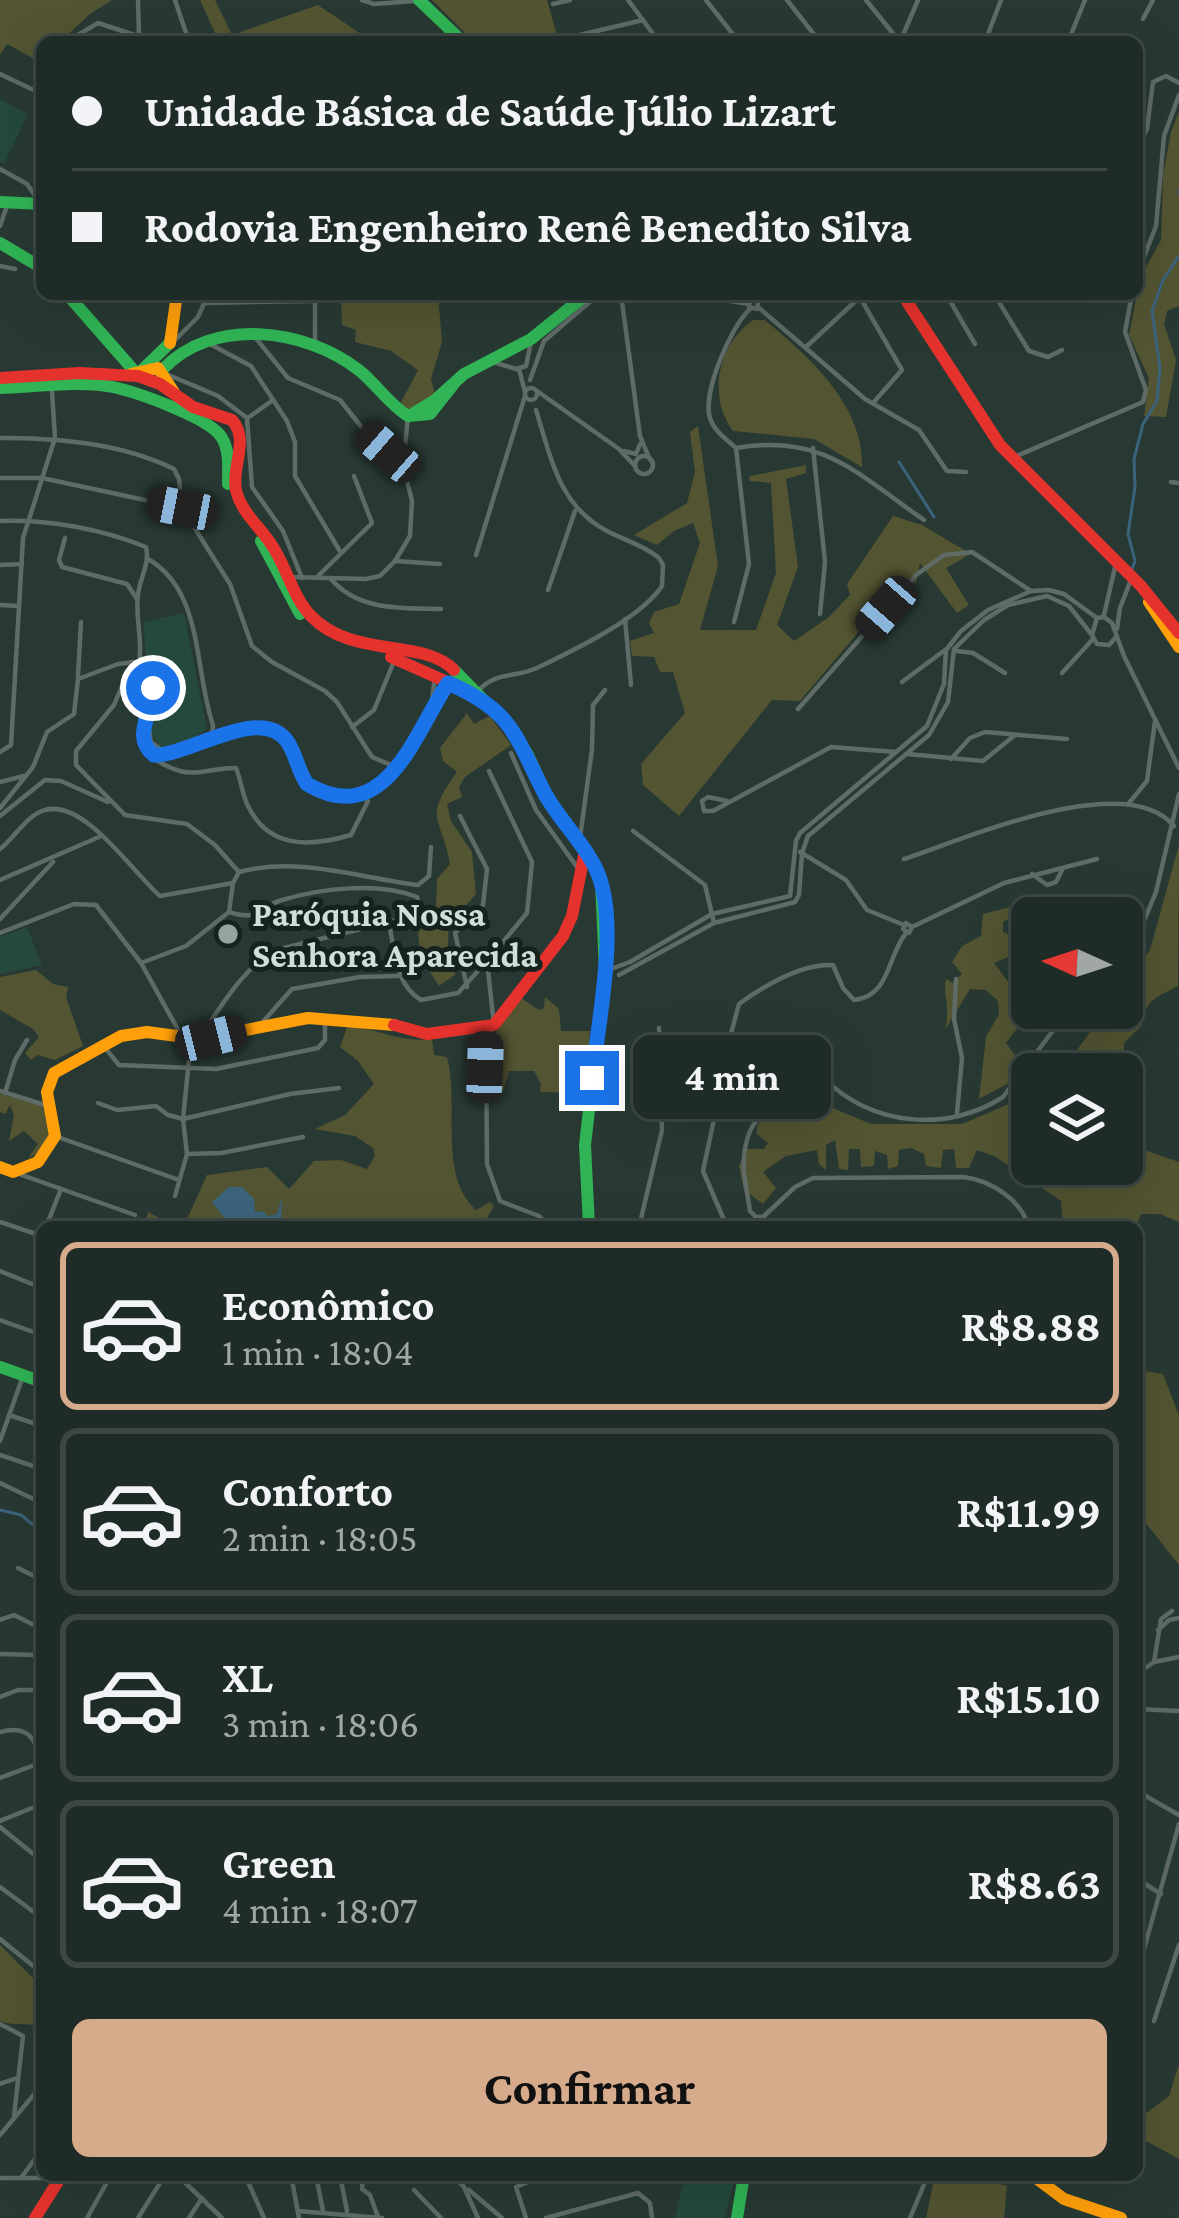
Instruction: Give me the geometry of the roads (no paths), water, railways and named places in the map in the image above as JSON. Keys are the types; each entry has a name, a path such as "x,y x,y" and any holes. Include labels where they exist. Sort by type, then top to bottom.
{"main road":[{"path":"419,1 457,36"},
{"path":"4,202 36,204"},
{"path":"0,243 36,264"},
{"path":"73,300 139,372"},
{"path":"139,372 170,343 176,300"},
{"path":"120,376 163,371 181,354 206,342 251,332 356,367 384,399 409,416 464,374 531,339 579,300"},
{"path":"905,300 932,346 1012,458 1136,582 1179,633"},
{"path":"170,343 181,354"},
{"path":"163,371 176,397"},
{"path":"0,379 120,376 154,381 218,422 232,500 290,577 293,605 319,631 348,645 395,658 482,695"},
{"path":"0,388 110,386 218,422 233,420 239,430 234,480 238,499 272,545 305,610 331,632 406,656 442,658 482,695 527,753 550,803 595,866 604,898 611,976 585,1145 589,1221"},
{"path":"1136,582 1179,647"},
{"path":"427,656 422,663 436,677 455,679 456,670"},
{"path":"6,1170 38,1162 55,1136 47,1092 54,1073 102,1044 139,1032 191,1039 294,1019 325,1019 381,1022 427,1034 487,1032 561,940 570,922 582,847"},
{"path":"0,1367 36,1380"},
{"path":"34,2218 57,2181"},
{"path":"737,2218 743,2181"},
{"path":"1040,2181 1082,2212 1121,2218"}],"street":[{"path":"74,36 92,23 139,36 138,0"},
{"path":"175,0 186,36"},
{"path":"362,0 374,4 419,1"},
{"path":"554,4 570,0"},
{"path":"628,0 655,36"},
{"path":"706,0 734,36"},
{"path":"787,0 815,36"},
{"path":"866,0 895,36"},
{"path":"903,36 918,0"},
{"path":"987,36 1001,0"},
{"path":"1070,36 1085,0"},
{"path":"1143,20 1153,0"},
{"path":"576,36 643,20"},
{"path":"0,74 36,91"},
{"path":"1143,141 1150,88 1166,76 1179,83"},
{"path":"1143,260 1156,226 1164,136 1179,94"},
{"path":"0,169 36,196"},
{"path":"0,226 4,202"},
{"path":"0,266 16,269"},
{"path":"170,343 188,328 207,300"},
{"path":"206,303 271,300"},
{"path":"315,300 315,351"},
{"path":"476,555 544,341 592,300"},
{"path":"622,300 640,436 652,468 646,474 640,473 636,460 640,436"},
{"path":"721,300 753,306 873,403 919,430 947,471 966,472"},
{"path":"734,622 749,564 736,448 714,426 708,405 726,344 753,306 763,300"},
{"path":"807,346 855,300"},
{"path":"861,300 902,370 873,403"},
{"path":"950,300 976,344"},
{"path":"998,300 1029,351 1048,357 1062,350"},
{"path":"1012,458 1136,409 1145,395 1126,341 1131,300"},
{"path":"251,332 288,378 340,400 367,434 403,465"},
{"path":"482,695 492,677 535,669 625,619 662,586 663,565 652,552 607,531 576,509 557,478 523,368 531,339"},
{"path":"206,342 251,366 273,400 294,433 296,476 341,554"},
{"path":"488,362 523,368"},
{"path":"523,368 530,392 636,460 650,460"},
{"path":"163,371 218,396 247,418 252,487 283,531 290,577 380,576 395,561 414,520 403,465 409,416"},
{"path":"0,752 11,745 29,520 55,438 51,386"},
{"path":"247,418 273,400"},
{"path":"0,438 55,438 170,466 179,479 182,508 230,584 252,646 337,702 372,757 398,768"},
{"path":"736,448 783,443 813,448 924,520"},
{"path":"813,448 826,562 820,614"},
{"path":"619,449 636,460"},
{"path":"316,578 372,523 354,476"},
{"path":"0,478 42,478 182,508"},
{"path":"548,590 576,509"},
{"path":"0,521 29,520 79,529 141,544 148,552 137,598 141,632 136,663 109,712 76,751 76,765 65,782"},
{"path":"59,525 65,538 59,560 65,569 127,584 144,574"},
{"path":"65,538 79,529"},
{"path":"798,709 916,575 944,555 972,552 994,563 1032,594 1058,599 1078,615 1093,637 1124,656"},
{"path":"148,559 168,575 184,598 213,725 211,740"},
{"path":"395,561 440,564"},
{"path":"1062,674 1103,618 1116,563"},
{"path":"0,565 22,564"},
{"path":"331,579 340,590 373,605 441,609"},
{"path":"1104,646 1116,635 1120,608 1136,582"},
{"path":"127,584 137,598"},
{"path":"886,765 936,712 951,651 961,631 988,610 1032,594 1064,594 1103,618 1116,635 1179,767"},
{"path":"0,605 19,606"},
{"path":"1103,618 1120,608"},
{"path":"625,619 631,685"},
{"path":"3,810 27,776 47,732 74,714 81,622"},
{"path":"611,976 712,914 790,896 800,833 929,735 938,723 947,702 951,651"},
{"path":"902,682 951,651 973,652 1005,673"},
{"path":"352,727 374,710 395,658"},
{"path":"78,679 136,663"},
{"path":"136,663 153,688 142,741 168,765 191,772 236,768 248,805 266,829 286,842 345,837 354,831 367,805 360,793"},
{"path":"154,755 231,731 258,728 279,733 307,784 335,795 360,793 383,783 398,768 430,709 436,677"},
{"path":"430,709 436,677"},
{"path":"582,847 592,705 605,689"},
{"path":"1129,803 1140,794 1150,770 1155,716"},
{"path":"148,717 151,742 168,753"},
{"path":"213,725 231,731"},
{"path":"1154,736 1164,733"},
{"path":"949,760 977,734 1066,740"},
{"path":"727,801 771,783 831,747 983,761 1015,735"},
{"path":"168,753 168,765"},
{"path":"512,753 536,810 577,867"},
{"path":"76,765 125,815 187,824 239,872"},
{"path":"389,924 400,976 421,1000 445,998 466,987 526,913 532,862 489,771"},
{"path":"0,782 27,776"},
{"path":"3,810 51,779 112,804"},
{"path":"1140,794 1142,805"},
{"path":"1143,928 1179,794"},
{"path":"904,859 1039,816 1129,803 1164,814 1174,826"},
{"path":"0,849 38,812 51,809 77,814 160,896 233,883"},
{"path":"1164,814 1177,809"},
{"path":"460,816 487,869 483,905 455,933 466,987"},
{"path":"633,831 705,885 714,923"},
{"path":"0,880 101,836"},
{"path":"239,872 327,869 418,885 429,876 431,847"},
{"path":"611,976 714,923 795,902 798,852"},
{"path":"798,852 846,880 867,910 908,928"},
{"path":"0,919 57,858"},
{"path":"724,1221 703,1171 739,1004 815,964 832,965 854,1000 873,993 885,982 894,948 908,928 1032,874 1097,859"},
{"path":"1032,874 1047,885 1056,882 1063,868"},
{"path":"141,963 186,946 229,912 239,872"},
{"path":"175,1196 188,1154 183,1119 191,1039 263,957 418,913 417,897 371,889 285,899 248,917 229,912"},
{"path":"0,932 74,904 90,903 103,910 191,1039"},
{"path":"487,961 486,1142 492,1180 500,1201 544,1221"},
{"path":"260,1025 292,989 360,977 400,976"},
{"path":"956,979 954,1019 962,1053 957,1113"},
{"path":"102,1044 119,1065 216,1069 318,1048 325,1040 325,1019"},
{"path":"640,1221 662,1130 659,1028"},
{"path":"819,1054 825,1079 843,1095 882,1116 923,1119 992,1104 1003,1097 1052,1029"},
{"path":"27,1040 2,1092 48,1106"},
{"path":"763,1053 779,1092 776,1103 754,1124 746,1140 743,1162 756,1217 763,1217 795,1187 813,1178 964,1178 988,1183 1023,1211 1026,1221"},
{"path":"98,1103 117,1110 156,1106 183,1119 290,1094 340,1088"},
{"path":"55,1136 179,1180"},
{"path":"188,1154 221,1153 303,1137"},
{"path":"6,1170 135,1215"},
{"path":"48,1221 61,1189"},
{"path":"0,1222 36,1234"},
{"path":"0,1271 36,1286"},
{"path":"0,1320 36,1333"},
{"path":"0,1441 22,1376"},
{"path":"9,1414 36,1424"},
{"path":"0,1455 36,1467"},
{"path":"0,1483 36,1500"},
{"path":"18,1568 36,1577"},
{"path":"1154,1662 1161,1619 1172,1610"},
{"path":"0,1620 14,1615 36,1626"},
{"path":"1158,1630 1179,1618"},
{"path":"0,1654 35,1655"},
{"path":"1143,1670 1154,1662 1179,1657"},
{"path":"0,1697 36,1690"},
{"path":"1143,1709 1179,1711"},
{"path":"0,1732 16,1729 36,1740"},
{"path":"0,1778 36,1767"},
{"path":"1143,1794 1179,1815"},
{"path":"36,1807 0,1824 36,1856"},
{"path":"1143,1947 1179,1824"},
{"path":"1143,1883 1160,1894"},
{"path":"0,1887 36,1914"},
{"path":"0,1940 36,1968"},
{"path":"1154,2021 1179,1946"},
{"path":"0,2024 23,2036 14,2116"},
{"path":"0,2084 16,2078"},
{"path":"0,2135 36,2092"},
{"path":"21,2178 36,2158"},
{"path":"0,2178 36,2177"},
{"path":"87,2218 108,2181"},
{"path":"138,2218 161,2181"},
{"path":"184,2181 222,2218"},
{"path":"248,2181 265,2218"},
{"path":"292,2181 299,2215 323,2212 380,2218"},
{"path":"317,2181 323,2212"},
{"path":"341,2181 347,2213"},
{"path":"363,2181 380,2218"},
{"path":"458,2181 502,2218"},
{"path":"526,2218 516,2188 532,2181"},
{"path":"910,2218 925,2181"},
{"path":"464,2187 478,2218"},
{"path":"414,2191 441,2218"},
{"path":"546,2218 638,2193 650,2204 652,2218"},
{"path":"189,2218 202,2198"}],"water":[{"path":"229,1187 242,1187 254,1199 255,1212 268,1216 277,1214 282,1197 281,1221 226,1221 212,1202"}],"waterway":[{"path":"1132,569 1135,561 1128,534 1134,459 1143,424 1157,401 1160,368 1152,311 1163,280 1179,256"},
{"path":"899,462 934,517"},
{"path":"0,1510 21,1515 36,1527"}],"place":[{"name":"Paróquia Nossa Senhora Aparecida","path":"228,934"}]}
